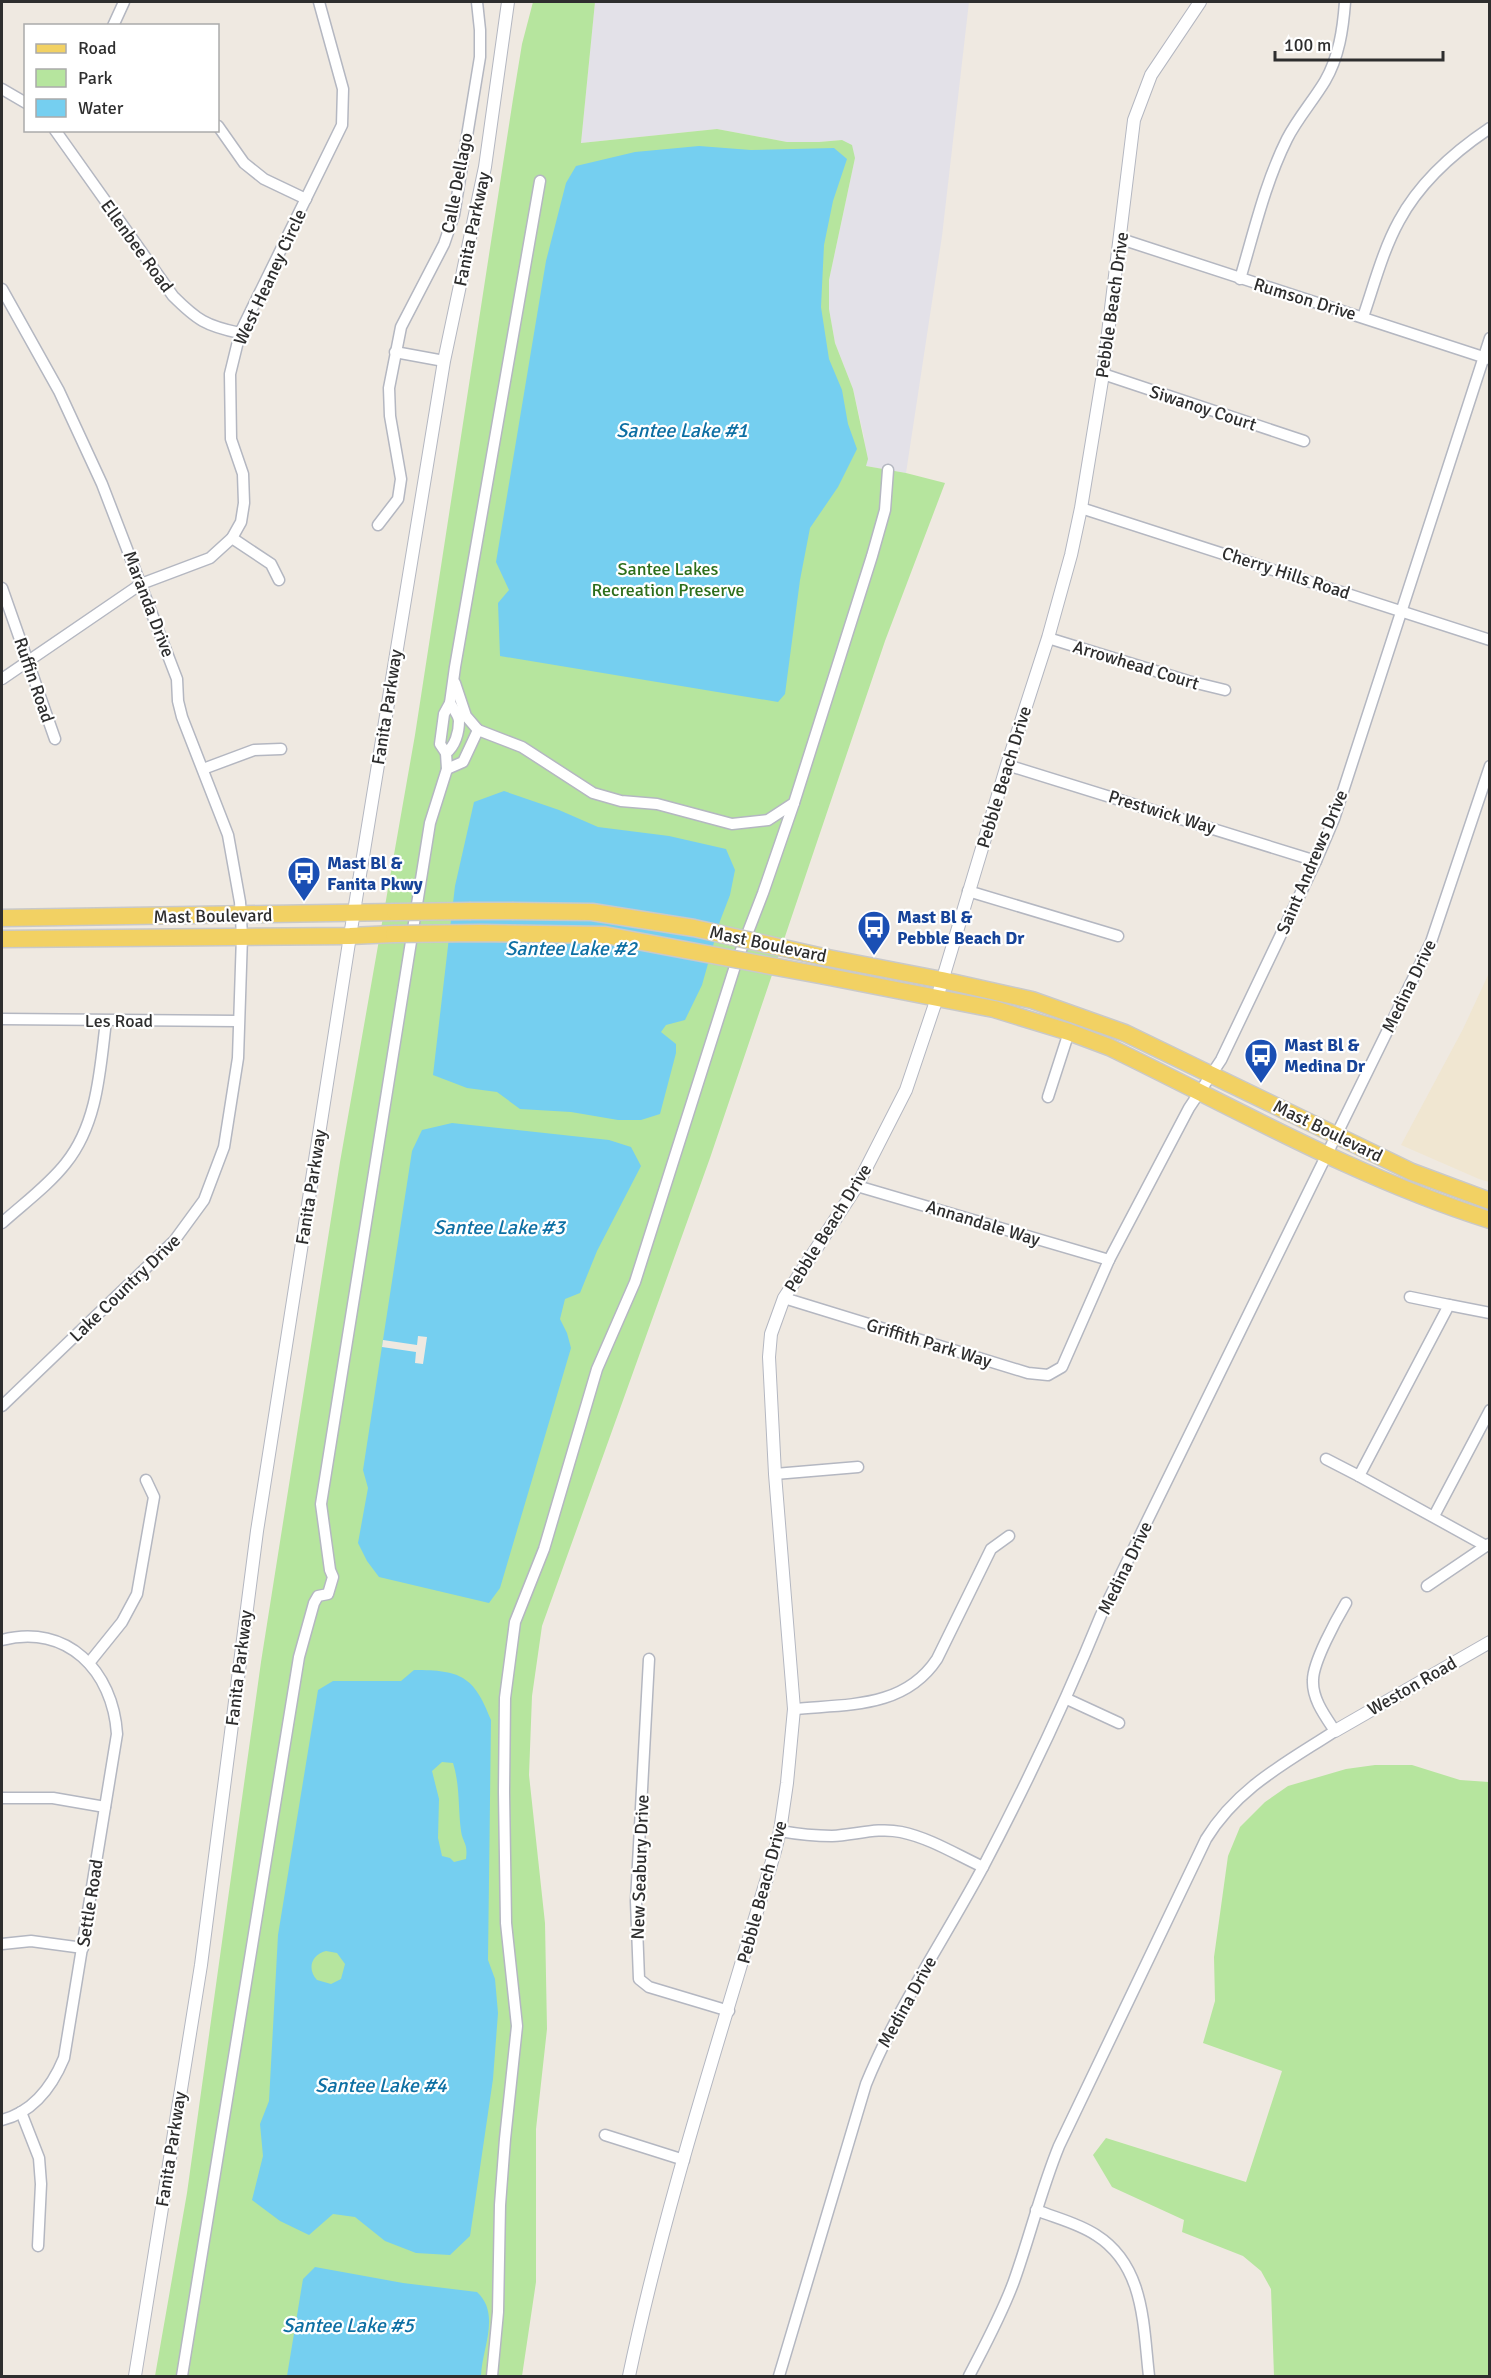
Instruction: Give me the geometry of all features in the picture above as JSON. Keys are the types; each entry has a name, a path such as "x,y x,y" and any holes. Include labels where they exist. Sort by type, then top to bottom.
{"main road":[{"name":"Mast Boulevard","path":"2,918 395,912 592,912 694,928 1032,1000 1125,1033 1412,1172 1490,1201"},
{"name":"Mast Boulevard","path":"2,939 481,933 605,935 825,976 994,1010 1069,1032 1109,1047 1327,1155 1438,1204 1490,1220"}],"street":[{"path":"115,22 124,2"},
{"name":"West Heaney Circle","path":"2,679 141,584 210,558 232,538 241,522 244,504 243,474 231,439 230,374 240,333 342,126 343,89 319,2"},
{"name":"Calle Dellago","path":"378,525 398,499 401,479 390,416 388,388 401,327 444,244 454,215 480,57 477,2"},
{"name":"Fanita Parkway","path":"135,2376 201,1965 257,1531 350,936 444,361 485,167 508,2"},
{"name":"Pebble Beach Drive","path":"629,2376 684,2160 780,1831 794,1709 775,1474 768,1357 771,1334 784,1298 857,1186 906,1090 937,998 1006,765 1048,638 1082,508 1103,374 1134,120 1151,75 1200,2"},
{"path":"1240,279 1270,175 1288,137 1325,81 1334,60 1342,30 1345,2"},
{"path":"2,89 24,102"},
{"path":"219,127 244,163 264,179 306,199"},
{"path":"1363,317 1390,240 1410,202 1424,184 1463,146 1490,128"},
{"name":"Ellenbee Road","path":"59,132 173,296 194,317 214,328 240,333"},
{"path":"182,2376 299,1657 318,1596 328,1594 333,1577 330,1570 321,1504 430,823 447,769 446,753 440,744 444,714 450,703 540,181"},
{"name":"Rumson Drive","path":"1121,239 1486,358"},
{"name":"Maranda Drive","path":"2,289 59,391 102,484 177,679 178,701 182,717 228,836 237,876 242,936"},
{"name":"Saint Andrews Drive","path":"1066,1356 1110,1260 1200,1091 1221,1060 1334,819 1400,611 1486,358 1490,338"},
{"path":"395,352 444,361"},
{"name":"Siwanoy Court","path":"1103,374 1304,441"},
{"path":"492,2376 498,2312 499,2223 505,2139 517,2026 506,1923 504,1792 505,1698 515,1622 544,1549 597,1370 635,1282 736,963 794,803 885,510 888,470"},
{"name":"Cherry Hills Road","path":"1082,508 1490,640"},
{"path":"232,538 271,564 279,580"},
{"name":"Ruffin Road","path":"2,588 55,739"},
{"name":"Arrowhead Court","path":"1048,638 1225,690"},
{"path":"453,677 466,716 478,730 501,736 522,747 593,793 621,801 657,804 732,824 768,820 794,803"},
{"path":"446,753 455,742 459,719 450,703"},
{"path":"447,769 463,762 478,730"},
{"path":"203,769 254,750 281,749"},
{"name":"Prestwick Way","path":"1006,765 1316,861"},
{"name":"Medina Drive","path":"779,2376 866,2084 880,2049 983,1867 1066,1699 1101,1615 1431,942 1490,766"},
{"path":"968,891 1118,936"},
{"name":"Lake Country Drive","path":"3,1402 158,1259 195,1214 214,1177 224,1147 238,1058 237,1021 242,936"},
{"name":"Les Road","path":"2,1020 237,1021"},
{"path":"2,1223 67,1162 82,1136 96,1098 106,1021"},
{"path":"1048,1097 1069,1032"},
{"name":"Annandale Way","path":"857,1186 1110,1260"},
{"path":"1410,1297 1490,1313"},
{"name":"Griffith Park Way","path":"784,1298 1038,1376 1058,1371 1066,1356"},
{"path":"1359,1476 1449,1305"},
{"path":"1434,1516 1490,1410"},
{"path":"1326,1459 1488,1545 1427,1586"},
{"path":"775,1474 858,1467"},
{"path":"89,1663 122,1622 137,1594 154,1497 146,1480"},
{"path":"794,1709 877,1700 896,1695 913,1685 927,1673 937,1659 992,1549 1009,1536"},
{"path":"969,2376 994,2328 1014,2282 1045,2179 1059,2146 1206,1839 1224,1813 1251,1786 1335,1731 1321,1711 1312,1681 1316,1665 1346,1603"},
{"name":"Settle Road","path":"2,1640 24,1636 45,1638 68,1646 89,1663 107,1690 117,1734 64,2058 48,2089 21,2112 2,2120"},
{"name":"Weston Road","path":"1335,1731 1490,1642"},
{"name":"New Seabury Drive","path":"649,1659 636,1901 639,1978 649,1987 729,2011"},
{"path":"1066,1699 1119,1723"},
{"path":"2,1798 53,1798 105,1807"},
{"path":"780,1831 832,1836 882,1830 900,1832 917,1836 983,1867"},
{"path":"2,1944 31,1941 83,1948"},
{"path":"21,2112 39,2158 41,2184 38,2246"},
{"path":"605,2135 684,2160"},
{"path":"1036,2210 1096,2234 1127,2266 1140,2297 1149,2376"}],"shaded area":[{"path":"595,2 969,2 942,236 906,473 866,466 864,437 853,389 835,343 829,309 829,280 855,158 842,140 787,142 717,129 581,143"},
{"path":"1489,973 1489,1182 1401,1145 1463,1029"}],"green space":[{"name":"Santee Lakes Recreation Preserve","path":"533,2 595,2 581,143 717,129 787,142 842,140 852,145 855,158 829,280 829,309 835,343 853,389 868,459 866,466 945,483 885,641 710,1158 542,1626 532,1696 529,1775 545,1923 547,2029 536,2129 536,2282 522,2376 155,2376 187,2193 261,1662 340,1162 415,735 522,44"},
{"path":"1375,1765 1412,1765 1460,1780 1489,1782 1489,2376 1274,2376 1271,2289 1261,2271 1243,2256 1182,2232 1184,2220 1112,2187 1093,2155 1106,2138 1246,2182 1282,2071 1203,2043 1215,2001 1214,1957 1228,1856 1240,1827 1265,1802 1288,1786 1346,1769"}],"water":[{"name":"Santee Lake #1","path":"699,146 751,150 834,148 847,159 833,201 824,245 821,307 829,359 842,390 848,424 857,449 838,487 810,528 800,580 785,694 778,702 500,656 498,603 509,590 496,562 546,261 566,183 576,166 635,152"},
{"name":"Santee Lake #2","path":"504,791 559,810 598,827 669,836 726,849 735,870 730,895 720,921 702,985 685,1020 666,1025 661,1032 676,1044 676,1053 660,1114 641,1120 618,1120 571,1112 520,1109 497,1092 467,1088 433,1075 455,886 474,802"},
{"name":"Santee Lake #3","path":"452,1123 609,1140 631,1147 641,1166 597,1251 580,1293 565,1299 560,1319 571,1348 500,1588 489,1603 379,1577 367,1561 358,1543 368,1488 363,1470 412,1151 422,1130"},
{"name":"Santee Lake #4","path":"414,1670 455,1674 472,1685 485,1705 491,1720 488,1960 495,1979 498,2013 493,2079 470,2236 450,2255 416,2253 385,2241 355,2217 333,2214 309,2235 280,2221 252,2200 263,2156 260,2124 269,2101 278,1935 318,1690 333,1681 401,1681","holes":["442,1762 453,1763 458,1788 461,1831 466,1849 466,1859 454,1862 442,1856 438,1838 439,1799 432,1771","326,1951 337,1953 345,1964 341,1979 331,1984 317,1980 311,1967 314,1959"]},
{"name":"Santee Lake #5","path":"315,2267 403,2283 477,2292 488,2310 489,2321 481,2376 287,2376 303,2279"}],"pier":[{"path":"418,1336 427,1337 423,1364 415,1363 416,1352 382,1347 383,1340 417,1345"}],"place":[{"name":"Mast Bl & Fanita Pkwy","path":"304,902"},
{"name":"Mast Bl & Pebble Beach Dr","path":"874,956"},
{"name":"Mast Bl & Medina Dr","path":"1261,1084"}]}
